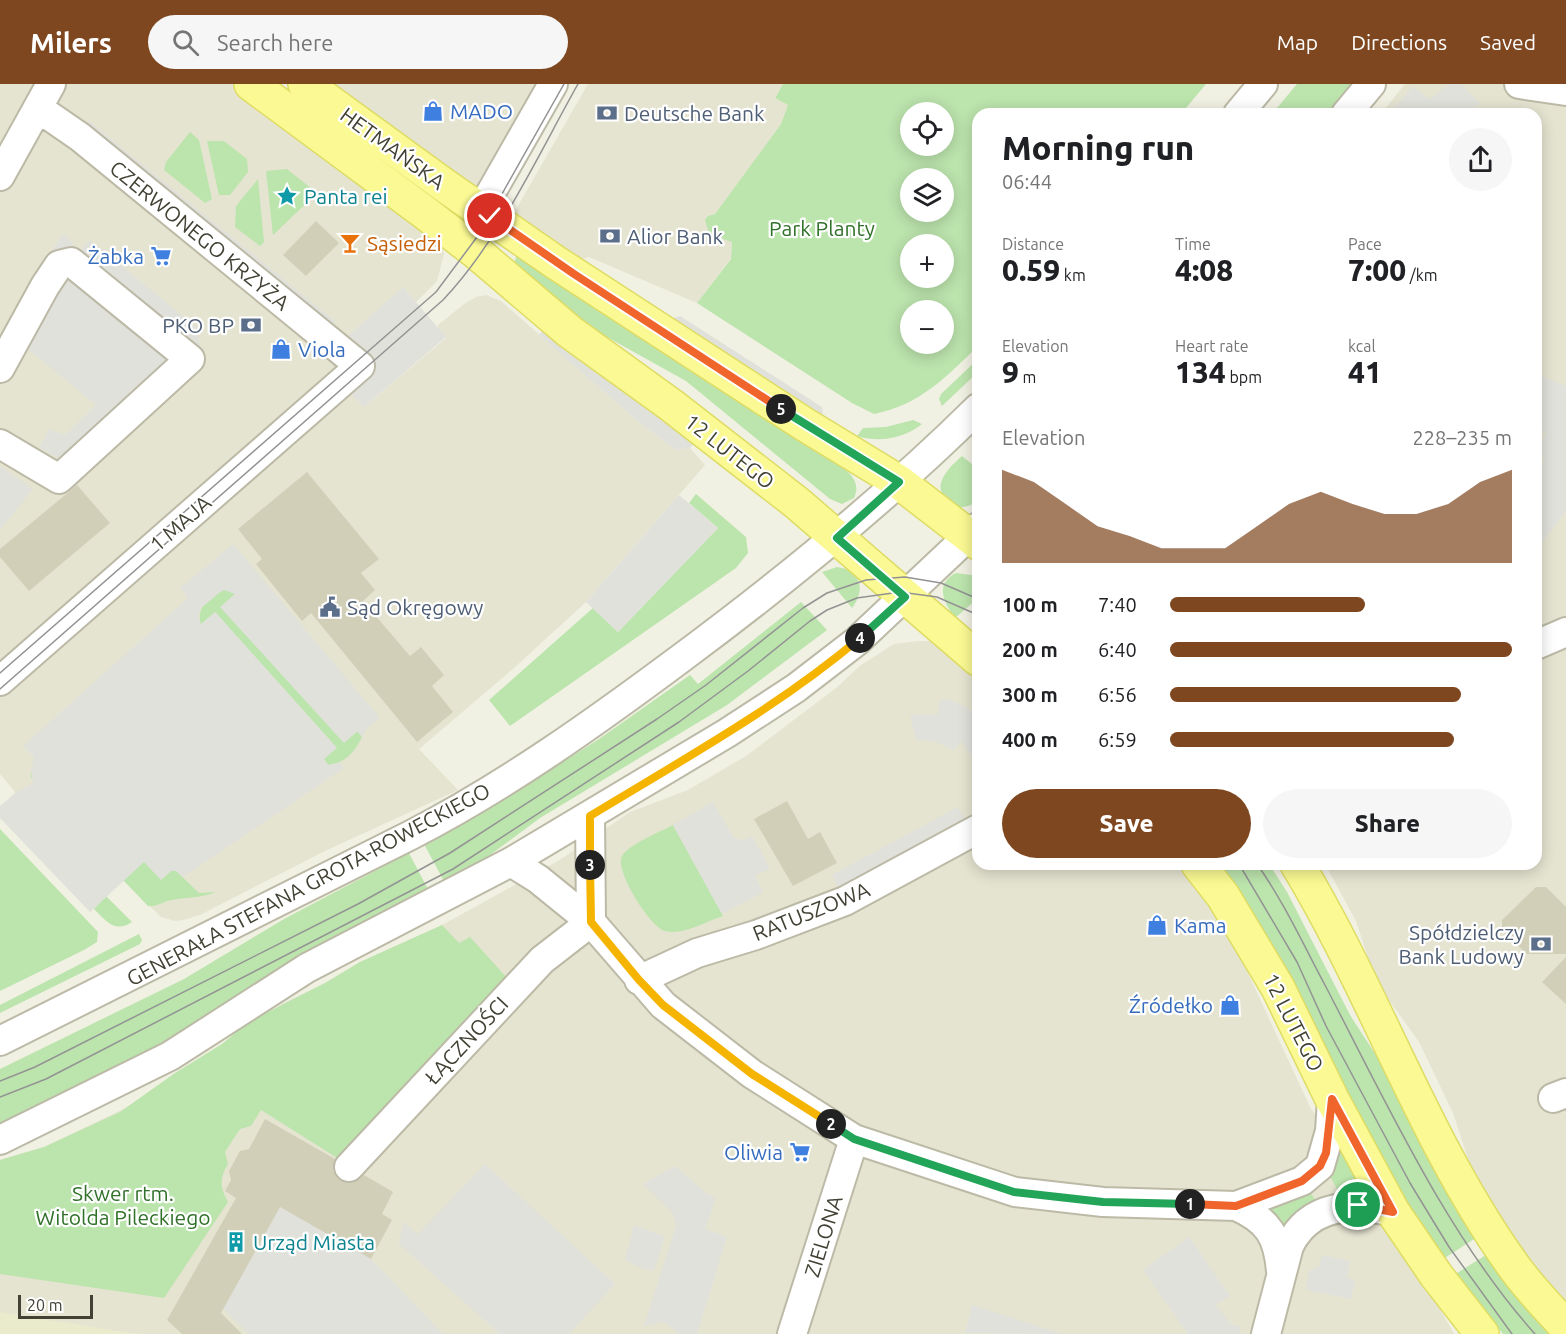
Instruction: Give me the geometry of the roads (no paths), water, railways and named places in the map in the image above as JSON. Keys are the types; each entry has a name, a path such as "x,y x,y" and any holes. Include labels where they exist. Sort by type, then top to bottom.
{"main road":[{"name":"HETMAŃSKA","path":"250,84 476,252"},
{"name":"HETMAŃSKA","path":"305,84 481,210"},
{"path":"481,210 706,361 899,482 972,534"},
{"name":"12 LUTEGO","path":"476,252 570,332 671,405 837,538 972,654"},
{"name":"12 LUTEGO","path":"1203,870 1223,896 1273,979 1332,1099 1393,1212 1436,1275 1482,1334"},
{"path":"1301,870 1323,908 1441,1145 1495,1239 1512,1264 1566,1328"}],"street":[{"path":"481,210 553,84"},
{"path":"1243,108 1263,84"},
{"path":"1351,108 1371,84"},
{"path":"1519,84 1566,91"},
{"path":"0,176 44,96"},
{"name":"CZERWONEGO KRZYŻA","path":"44,96 80,136 360,366"},
{"path":"0,368 45,286 59,265 70,262 190,359 59,479 0,444"},
{"name":"1 MAJA","path":"0,681 360,366"},
{"name":"GENERAŁA STEFANA GROTA-ROWECKIEGO","path":"0,1041 453,813 610,711 773,589 837,538 972,414"},
{"path":"0,1140 170,1056 307,968 511,862 728,733 796,688 857,641 972,539"},
{"path":"1542,642 1566,632"},
{"path":"590,816 591,922"},
{"name":"RATUSZOWA","path":"639,980 697,953 845,901 972,832"},
{"path":"511,862 538,879 591,922 663,1005 752,1074 854,1139 1014,1192 1103,1202 1236,1206 1302,1181 1320,1166 1330,1131 1332,1099"},
{"name":"ŁĄCZNOŚCI","path":"349,1167 542,960 591,922"},
{"name":"ZIELONA","path":"792,1334 854,1139"},
{"path":"1266,1334 1293,1238 1309,1221 1341,1206 1358,1205 1393,1212"},
{"path":"1236,1206 1259,1218 1274,1236 1279,1251 1281,1275"}],"tram line":[{"path":"0,673 436,292 480,233 564,84"},
{"path":"0,689 443,300 463,277 500,224 578,84"},
{"path":"0,1081 35,1067 358,904 450,853 657,719 706,685 803,608 827,593 866,580 905,577 941,583 972,596"},
{"path":"0,1097 46,1079 453,869 679,722 827,610 857,598 900,592 937,597 972,612"},
{"path":"1243,870 1297,962 1326,1026 1410,1183 1449,1247 1512,1334"},
{"path":"1261,870 1293,924 1396,1122 1446,1212 1474,1255 1535,1334"}],"place":[{"name":"MADO","path":"433,111"},
{"name":"Deutsche Bank","path":"607,113"},
{"name":"Panta rei","path":"287,196"},
{"name":"Alior Bank","path":"610,236"},
{"name":"Sąsiedzi","path":"350,243"},
{"name":"Żabka","path":"161,256"},
{"name":"PKO BP","path":"251,325"},
{"name":"Viola","path":"281,349"},
{"name":"Sąd Okręgowy","path":"330,607"},
{"name":"Kama","path":"1157,925"},
{"name":"Spółdzielczy Bank Ludowy","path":"1541,944"},
{"name":"Źródełko","path":"1230,1005"},
{"name":"Oliwia","path":"800,1152"},
{"name":"Urząd Miasta","path":"236,1242"}],"park label":[{"name":"Park Planty","path":"822,228"},
{"name":"Skwer rtm. Witolda Pileckiego","path":"123,1205"}]}
